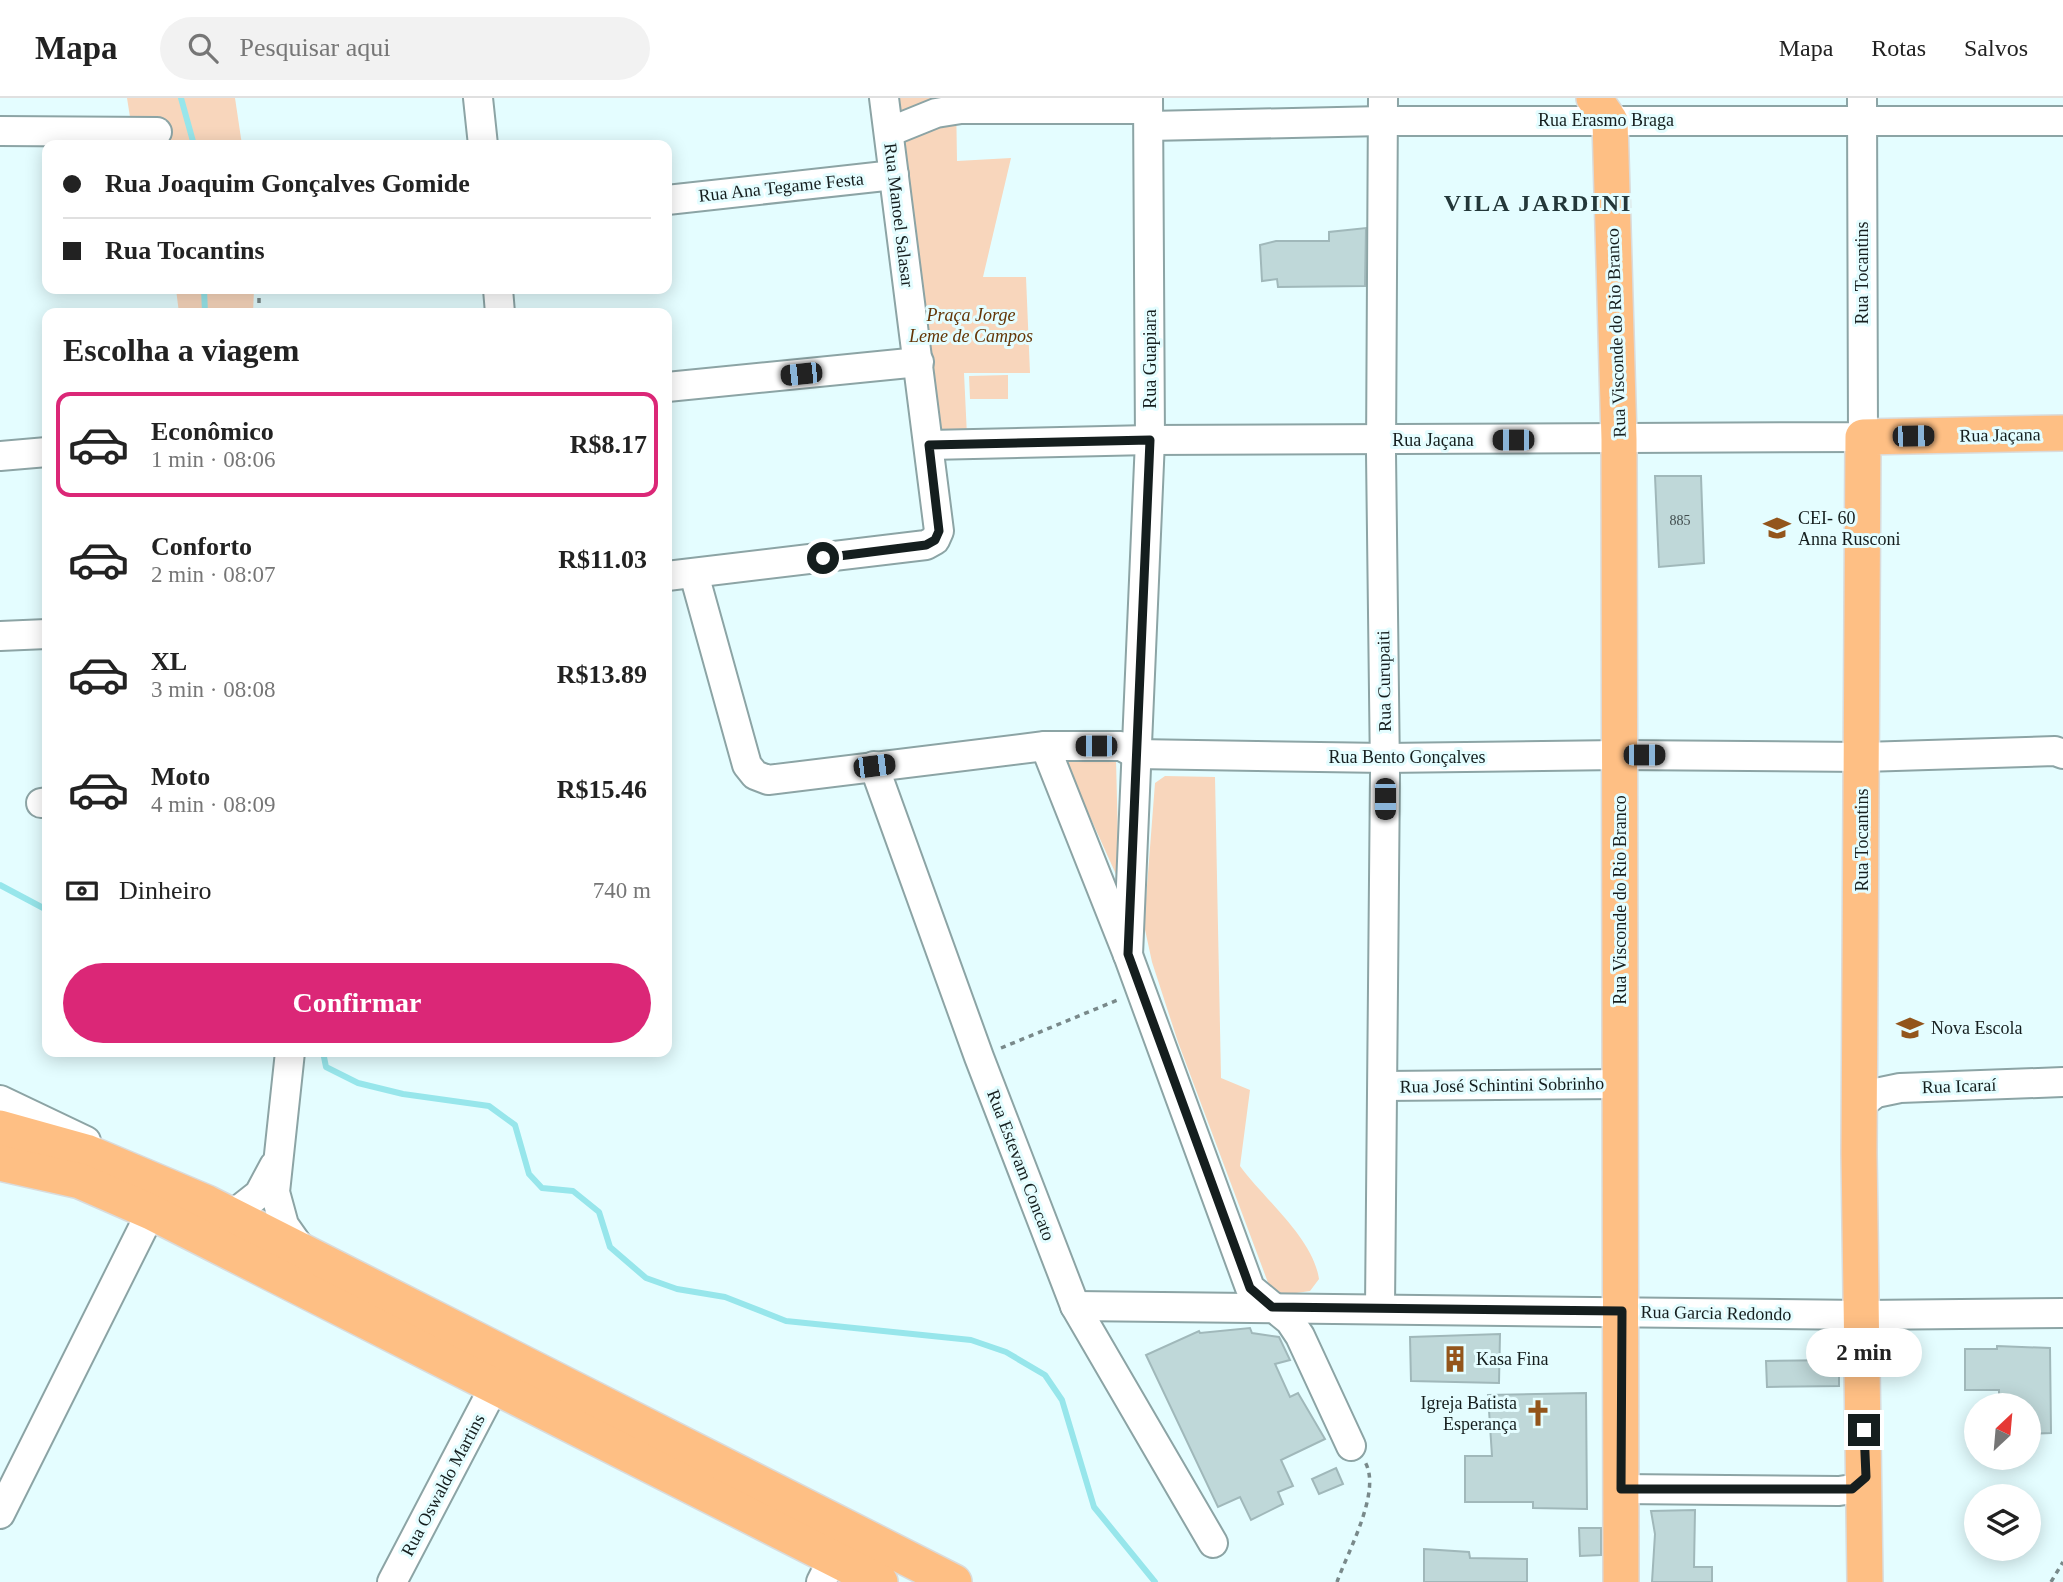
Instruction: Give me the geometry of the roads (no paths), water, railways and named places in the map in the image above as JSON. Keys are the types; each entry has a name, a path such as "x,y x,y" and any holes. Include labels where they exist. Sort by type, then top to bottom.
{"main road":[{"name":"Rua Visconde do Rio Branco","path":"1602,109 1619,439 1621,1582"},
{"name":"Rua Jaçana","path":"1863,437 2063,433"},
{"name":"Rua Tocantins","path":"1863,437 1860,1105 1866,1477 1865,1582"},
{"path":"0,1128 86,1152 219,1209 954,1582"},
{"path":"0,1163 80,1181 151,1212 494,1387 827,1570 880,1582"}],"street":[{"path":"478,98 482,140"},
{"name":"Rua Manoel Salasar","path":"680,575 926,545 935,540 939,531 884,98"},
{"name":"Rua Erasmo Braga","path":"889,132 936,113 961,109 1862,109 2063,121"},
{"name":"Rua Curupaiti","path":"1380,1307 1385,758 1381,441 1383,109"},
{"name":"Rua Tocantins","path":"1862,109 1863,437"},
{"name":"Rua Guapiara","path":"1128,954 1150,440 1149,111"},
{"path":"0,131 157,132"},
{"name":"Rua Ana Tegame Festa","path":"672,199 894,175"},
{"path":"672,387 919,362"},
{"name":"Rua Jaçana","path":"929,445 1150,440 1863,437"},
{"path":"0,456 42,452"},
{"name":"Rua Bento Gonçalves","path":"680,575 747,765 755,775 768,779 1045,746 1121,746 1136,754 1385,758 1619,755 1863,757 2055,751 2063,754"},
{"path":"0,636 42,634"},
{"path":"1045,746 1128,954 1250,1288 1290,1321 1300,1336 1352,1446"},
{"name":"Rua Estevam Concato","path":"874,766 979,1057 1075,1306 1213,1543"},
{"path":"289,1057 275,1164 276,1204 284,1225 303,1252"},
{"name":"Rua Icaraí","path":"1860,1105 1876,1093 1899,1088 2063,1082"},
{"name":"Rua José Schintini Sobrinho","path":"1383,1086 1622,1084"},
{"path":"0,1100 154,1174 219,1209 259,1194 275,1164"},
{"path":"0,1514 151,1212"},
{"name":"Rua Garcia Redondo","path":"1075,1306 1380,1307 1863,1315 2063,1313"},
{"name":"Rua Oswaldo Martins","path":"392,1582 494,1387"},
{"path":"1621,1489 1839,1491 1852,1489 1866,1477"}],"waterway":[{"path":"181,98 193,140"},
{"path":"204,294 205,308"},
{"path":"0,885 42,907"},
{"path":"324,1057 326,1067 358,1083 403,1094 489,1106 515,1125 529,1174 542,1188 573,1191 599,1212 610,1247 646,1278 677,1289 725,1297 786,1321 971,1340 1006,1352 1045,1375 1062,1400 1094,1507 1155,1582"}],"place":[{"name":"CEI- 60 Anna Rusconi","path":"1777,528"},
{"name":"Nova Escola","path":"1910,1028"},
{"name":"Kasa Fina","path":"1455,1359"},
{"name":"Igreja Batista Esperança","path":"1538,1413"}],"district":[{"name":"VILA JARDINI","path":"1538,203"}],"park label":[{"name":"Praça Jorge Leme de Campos","path":"971,325"}]}
